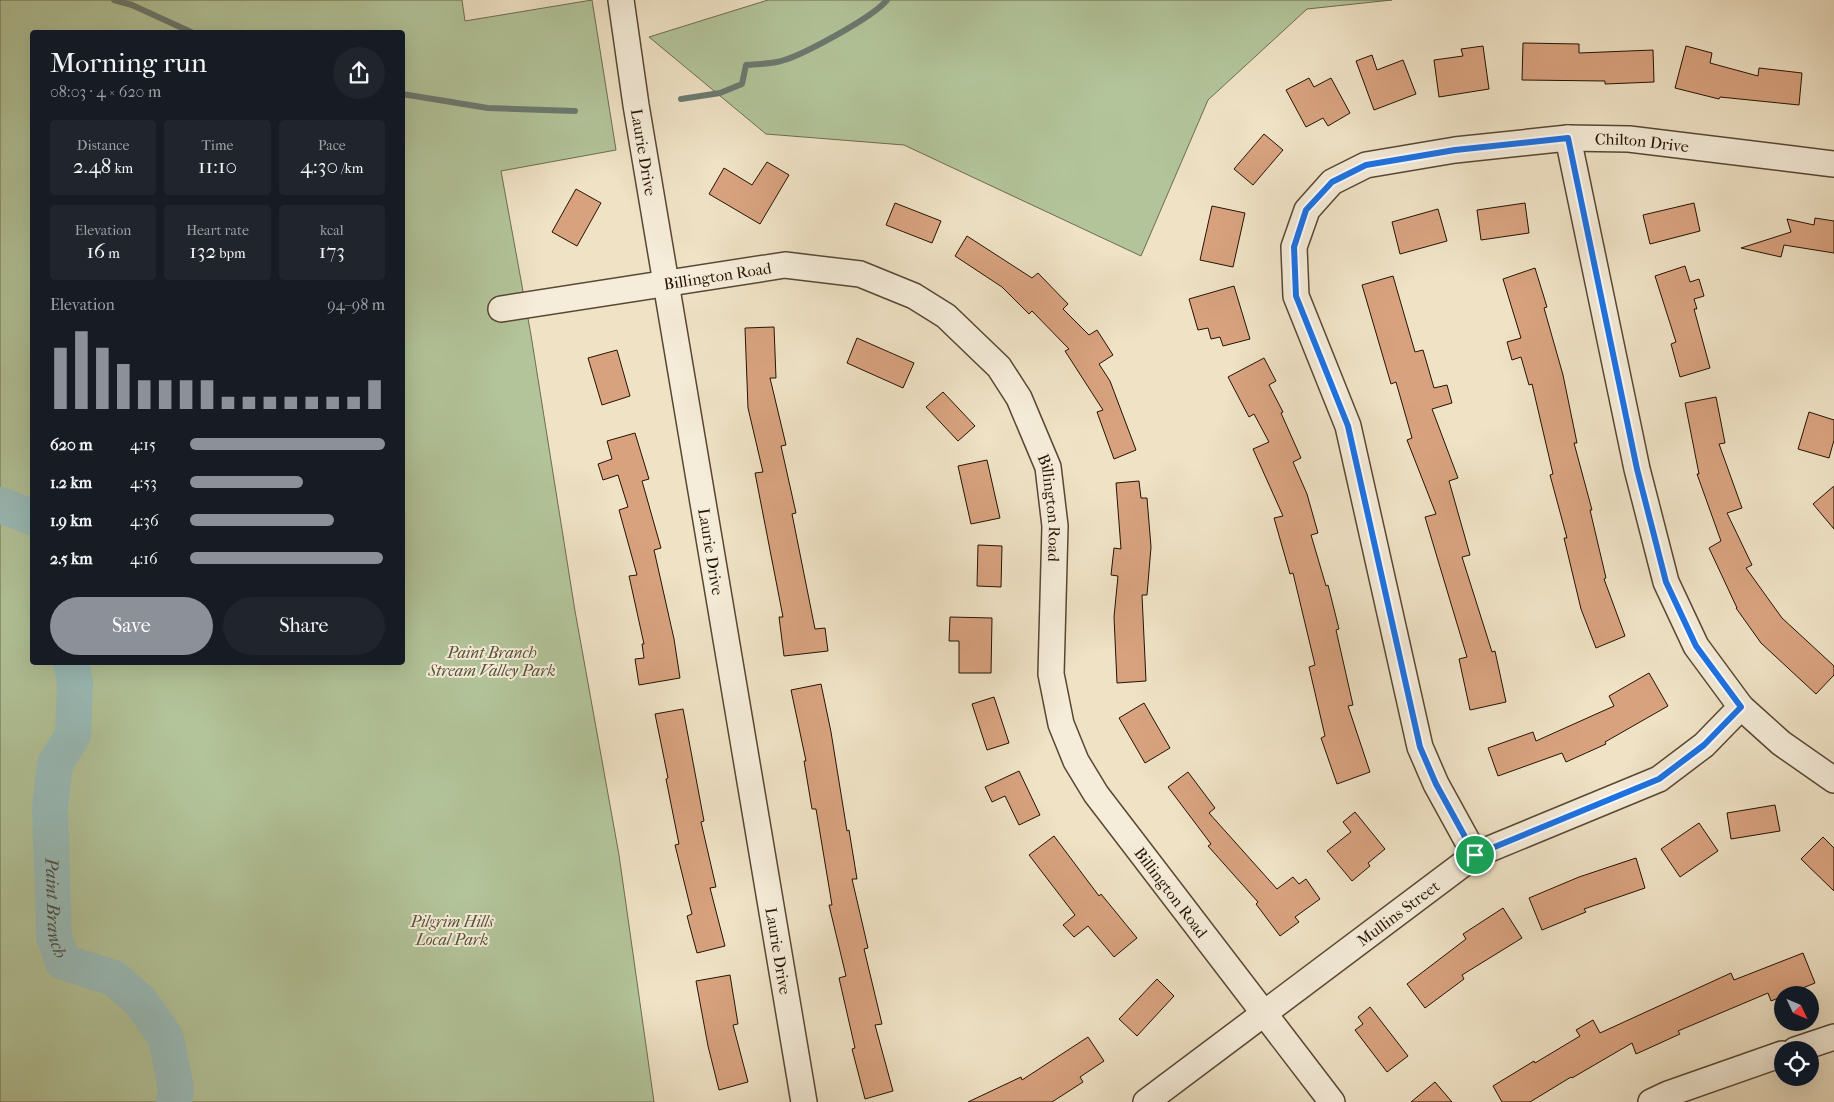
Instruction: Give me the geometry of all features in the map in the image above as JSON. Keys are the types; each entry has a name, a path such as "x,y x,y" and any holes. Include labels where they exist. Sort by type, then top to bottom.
{"street":[{"name":"Laurie Drive","path":"620,0 804,1102"},
{"name":"Chilton Drive","path":"1475,855 1436,784 1420,747 1348,426 1296,296 1294,247 1306,210 1332,182 1366,165 1455,150 1568,138 1629,139 1834,164"},
{"path":"1568,138 1637,469 1666,582 1696,646 1741,707 1781,743 1834,780"},
{"name":"Billington Road","path":"501,309 785,265 860,274 914,296 946,316 999,367 1019,398 1048,467 1055,526 1051,674 1061,724 1076,761 1096,794 1332,1102"},
{"name":"Mullins Street","path":"1146,1102 1262,1013 1475,855 1659,779 1704,745 1741,707"},
{"path":"1819,1042 1834,1037"},
{"path":"1651,1102 1668,1094 1774,1057"}],"green space":[{"path":"0,0 462,0 465,21 592,0 616,150 501,171 531,335 575,611 619,855 654,1102 0,1102"},
{"path":"768,0 1392,0 1307,9 1208,100 1141,256 904,145 766,134 649,37"}],"building":[{"path":"1523,43 1579,44 1579,53 1653,50 1654,82 1605,84 1605,81 1522,80"},
{"path":"1483,46 1489,89 1439,97 1434,60 1463,56 1461,49"},
{"path":"1686,46 1712,53 1710,63 1758,76 1759,68 1802,73 1799,105 1720,97 1719,99 1675,88"},
{"path":"1372,55 1377,70 1403,60 1416,94 1374,110 1356,61"},
{"path":"1309,78 1314,87 1331,78 1350,113 1328,126 1323,118 1306,127 1286,90"},
{"path":"1264,134 1283,150 1253,185 1234,169"},
{"path":"767,162 789,175 760,224 709,194 724,168 752,185"},
{"path":"576,189 601,203 577,246 552,232"},
{"path":"895,203 941,221 932,243 886,225"},
{"path":"1525,203 1529,233 1481,240 1477,210"},
{"path":"1694,203 1700,231 1650,244 1643,215"},
{"path":"1212,206 1245,213 1233,267 1200,260"},
{"path":"1438,209 1447,241 1400,254 1392,222"},
{"path":"1815,218 1834,221 1834,253 1784,245 1781,257 1741,248 1791,232 1787,219 1814,225"},
{"path":"967,236 1032,278 1038,273 1068,304 1063,309 1089,335 1097,330 1113,355 1099,364 1110,381 1136,450 1114,459 1097,412 1103,410 1065,351 1069,349 1032,311 1029,314 1002,287 955,256"},
{"path":"1685,266 1690,282 1699,279 1704,296 1694,299 1697,309 1694,309 1710,368 1680,377 1671,344 1676,342 1655,276"},
{"path":"1535,268 1547,307 1544,308 1563,375 1577,443 1574,443 1592,510 1590,510 1606,578 1604,579 1625,636 1596,648 1581,609 1564,538 1567,538 1550,475 1553,474 1532,384 1529,385 1521,357 1512,360 1507,342 1521,338 1503,279"},
{"path":"1393,276 1415,352 1423,350 1434,388 1447,385 1452,403 1432,409 1458,478 1449,481 1470,555 1462,557 1492,652 1495,651 1506,702 1470,710 1459,659 1467,657 1425,517 1436,514 1407,440 1412,438 1396,382 1391,384 1362,285"},
{"path":"1234,286 1250,339 1223,346 1220,337 1211,339 1208,328 1198,330 1189,299"},
{"path":"774,327 776,378 770,378 786,445 781,446 796,513 792,514 815,629 825,628 828,651 784,656 779,617 783,617 755,473 763,472 748,408 745,328"},
{"path":"857,338 914,363 903,388 847,363"},
{"path":"617,350 630,396 602,405 588,358"},
{"path":"1264,358 1276,381 1269,385 1283,412 1281,413 1301,458 1293,462 1307,494 1318,533 1311,535 1326,586 1328,585 1339,629 1336,630 1353,705 1348,706 1370,772 1337,784 1321,738 1325,736 1309,667 1315,665 1293,573 1290,574 1274,518 1283,516 1253,449 1269,442 1254,414 1249,417 1228,377"},
{"path":"943,392 975,426 958,441 926,407"},
{"path":"1716,397 1725,443 1719,444 1742,508 1727,513 1752,565 1746,568 1782,618 1834,666 1834,675 1816,694 1761,643 1736,608 1709,548 1721,541 1697,474 1699,474 1685,403"},
{"path":"1809,412 1834,420 1834,440 1829,458 1798,449"},
{"path":"635,433 649,479 642,481 661,548 654,550 674,639 680,678 639,685 635,659 644,658 642,644 644,644 629,576 637,575 619,510 628,507 618,475 603,480 598,464 612,459 607,441"},
{"path":"987,460 1000,518 971,524 958,466"},
{"path":"1139,481 1141,498 1147,498 1151,547 1147,595 1142,595 1146,681 1117,683 1114,617 1118,576 1111,575 1114,548 1121,549 1116,483"},
{"path":"1834,486 1834,529 1813,504"},
{"path":"978,545 1002,546 1001,587 977,586"},
{"path":"950,617 992,618 991,673 959,673 959,641 949,641"},
{"path":"1649,673 1668,706 1605,742 1606,744 1566,762 1562,753 1498,776 1488,748 1533,732 1536,741 1614,706 1609,696"},
{"path":"821,684 857,879 852,879 868,948 864,949 882,1024 875,1025 893,1091 865,1099 852,1049 855,1048 839,978 846,976 829,905 832,905 816,809 812,809 804,761 806,761 791,690"},
{"path":"994,697 1009,743 987,750 972,704"},
{"path":"1144,703 1170,748 1145,763 1119,718"},
{"path":"683,709 704,821 701,822 716,887 710,888 725,946 697,953 687,916 692,914 675,845 679,844 655,714"},
{"path":"1019,771 1040,815 1019,825 1005,796 992,802 985,787"},
{"path":"1188,772 1215,808 1209,813 1277,889 1293,877 1299,884 1306,879 1320,899 1295,917 1299,922 1280,936 1256,904 1258,902 1208,846 1211,844 1168,787"},
{"path":"1775,805 1780,831 1731,839 1727,813"},
{"path":"1355,812 1385,849 1368,863 1370,866 1352,881 1327,851 1351,832 1343,822"},
{"path":"1699,823 1718,851 1680,877 1661,849"},
{"path":"1054,836 1099,896 1101,894 1137,938 1114,957 1088,926 1074,937 1063,925 1075,915 1029,855"},
{"path":"1823,837 1834,848 1834,891 1801,859"},
{"path":"1636,858 1645,888 1584,909 1586,912 1542,930 1529,898 1579,877"},
{"path":"1503,908 1522,938 1462,975 1464,979 1425,1008 1407,984 1466,939 1463,934"},
{"path":"1803,953 1815,983 1808,986 1774,986 1774,1000 1771,1001 1768,993 1678,1031 1680,1034 1636,1054 1632,1043 1530,1102 1502,1102 1493,1086 1580,1036 1576,1030 1593,1020 1600,1033 1731,973 1734,980"},
{"path":"730,975 738,1024 733,1025 748,1082 719,1090 708,1046 696,981"},
{"path":"1157,979 1174,996 1137,1036 1119,1019"},
{"path":"1370,1007 1408,1056 1387,1072 1355,1030 1363,1024 1358,1017"},
{"path":"1088,1037 1104,1061 1080,1077 1083,1082 1052,1102 968,1102 1021,1077 1022,1080"},
{"path":"1435,1082 1452,1102 1411,1102"}],"waterway":[{"path":"114,0 132,5 187,30"},
{"path":"681,99 720,93 742,84 746,65 777,62 802,53 852,26 887,0"},
{"path":"405,94 488,108 575,111"},
{"name":"Paint Branch","path":"0,505 30,516"},
{"name":"Paint Branch","path":"72,665 75,682 73,735 55,764 50,808 54,936 63,962 114,978 141,1002 166,1038 176,1089 174,1102"}],"route":[{"path":"1568,138 1637,469 1666,582 1696,646 1741,707 1704,745 1659,779 1475,855 1436,784 1420,747 1348,426 1296,296 1294,247 1306,210 1332,182 1366,165 1455,150 1568,138"}],"park label":[{"name":"Paint Branch Stream Valley Park","path":"492,661"},
{"name":"Pilgrim Hills Local Park","path":"452,930"}]}
